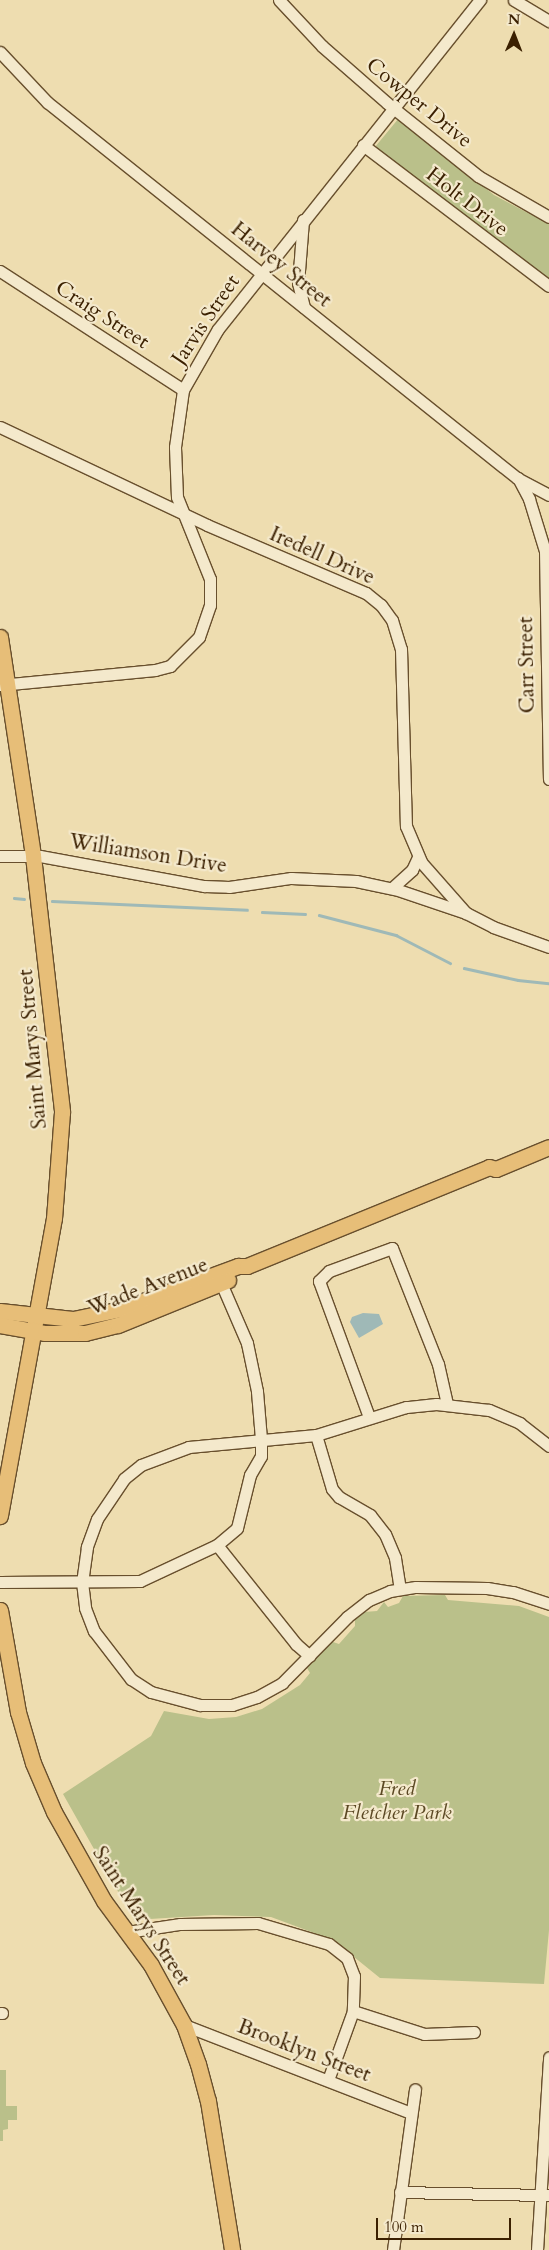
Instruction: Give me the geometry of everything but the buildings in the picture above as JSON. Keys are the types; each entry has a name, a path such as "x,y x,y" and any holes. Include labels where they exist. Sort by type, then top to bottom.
{"main road":[{"name":"Saint Marys Street","path":"0,636 3,684 33,856 62,1112 59,1176 36,1325 6,1471 0,1516"},
{"name":"Wade Avenue","path":"489,1167 492,1160 549,1137"},
{"name":"Wade Avenue","path":"0,1325 36,1325 97,1315 238,1266 247,1266 489,1167 496,1169 549,1147"},
{"name":"Wade Avenue","path":"0,1311 36,1325 70,1334 101,1330 221,1283 241,1274 247,1266"},
{"name":"Saint Marys Street","path":"0,1610 10,1681 33,1763 73,1851 127,1932 152,1965 184,2025 208,2100 232,2250"}],"street":[{"name":"Cowper Drive","path":"279,0 322,46 393,108 478,176 549,217"},
{"name":"Jarvis Street","path":"3,684 155,670 170,666 186,654 199,637 210,606 210,579 181,511 176,490 175,447 183,390 213,336 260,273 480,0"},
{"path":"514,0 549,20"},
{"name":"Harvey Street","path":"0,52 47,102 517,478 549,495"},
{"name":"Holt Drive","path":"363,145 549,286"},
{"path":"303,220 298,283 304,308"},
{"name":"Craig Street","path":"0,271 183,390"},
{"name":"Iredell Drive","path":"0,428 366,594 381,604 392,620 401,649 406,826 418,857 466,912"},
{"name":"Carr Street","path":"517,478 529,499 547,547 549,779"},
{"name":"Williamson Drive","path":"0,856 33,856 204,886 229,887 320,878 392,888 466,912 493,927 549,947"},
{"path":"392,888 412,870 418,857"},
{"path":"369,1418 319,1281 329,1271 392,1248 438,1364 446,1404"},
{"path":"0,1582 140,1581 217,1546 238,1528 250,1475 261,1456 261,1439 257,1391 247,1343 221,1283"},
{"path":"549,1446 520,1423 497,1413 469,1406 446,1404 406,1407 316,1435 189,1447 141,1465 124,1479 97,1519 87,1547 82,1582 85,1608 94,1631 111,1657 130,1678 151,1692 173,1700 200,1705 232,1705 257,1697 282,1683 369,1600 400,1589 487,1588 512,1592 549,1604"},
{"path":"316,1435 332,1489 339,1497 364,1509 385,1534 395,1558 400,1589"},
{"path":"217,1546 296,1644 310,1656"},
{"path":"127,1932 180,1924 258,1923 329,1944 347,1958 354,1976 353,2011 328,2080"},
{"path":"353,2011 424,2034 474,2032"},
{"name":"Brooklyn Street","path":"184,2025 411,2113"},
{"path":"537,2250 544,2195 549,2056"},
{"path":"392,2250 415,2090"},
{"path":"400,2192 544,2195"}],"green space":[{"path":"399,118 494,195 549,224 549,280 375,147"},
{"name":"Fred Fletcher Park","path":"445,1595 448,1600 519,1606 549,1617 549,1930 544,1984 380,1978 333,1940 271,1917 214,1915 134,1920 63,1794 151,1736 164,1711 209,1719 236,1717 262,1709 300,1685 310,1673 307,1668 317,1655 330,1641 339,1644 355,1626 355,1618 364,1612 377,1611 384,1602 388,1607 399,1603 403,1596"},
{"path":"0,2070 6,2070 6,2106 17,2106 17,2120 8,2120 8,2129 3,2130 3,2141 0,2141"}],"water":[{"path":"363,1313 379,1314 383,1324 359,1338 350,1322 352,1317"}],"waterway":[{"path":"14,898 24,899"},
{"path":"52,901 247,910"},
{"path":"262,912 305,914"},
{"path":"319,915 396,935 450,963"},
{"path":"464,968 518,980 549,983"}]}
